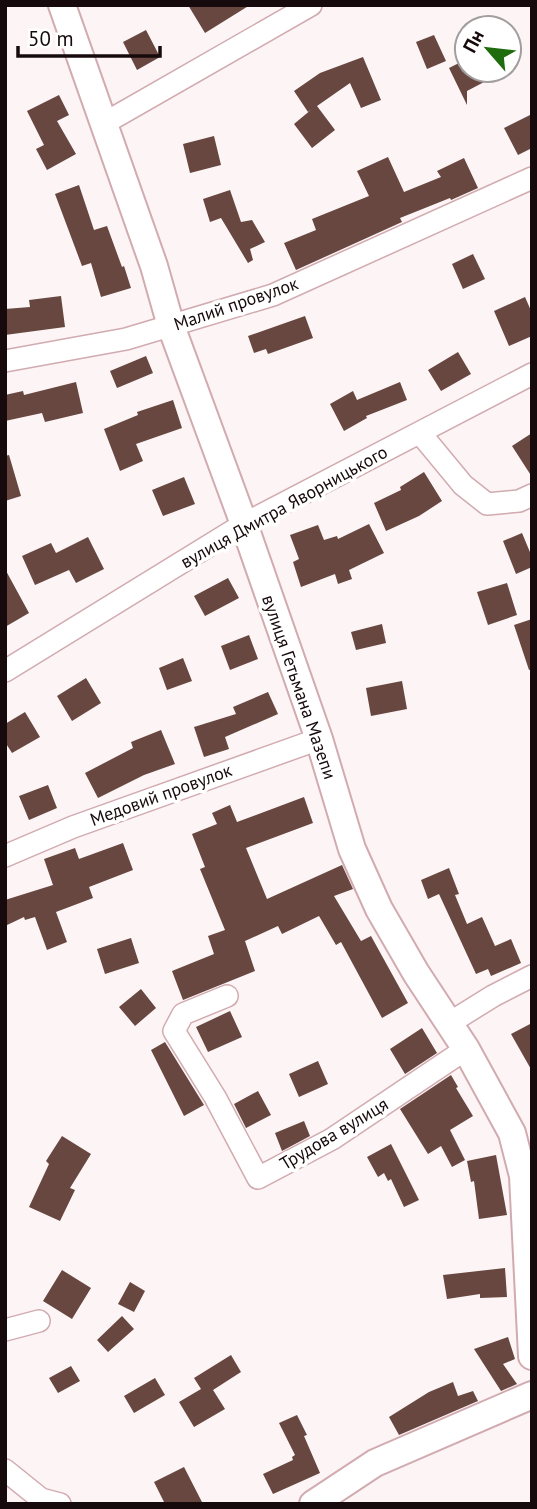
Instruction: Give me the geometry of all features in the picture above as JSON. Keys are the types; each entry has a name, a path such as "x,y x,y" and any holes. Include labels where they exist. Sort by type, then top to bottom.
{"street":[{"name":"вулиця Гетьмана Мазепи","path":"62,5 154,266 172,326 319,739 352,849 379,909 466,1049 512,1133 523,1176 532,1356"},
{"path":"103,124 311,5"},
{"name":"Малий провулок","path":"5,361 126,339 273,295 532,178"},
{"name":"вулиця Дмитра Яворницького","path":"5,671 244,524 532,374"},
{"path":"420,433 463,485 487,504 519,501 532,495"},
{"name":"Медовий провулок","path":"5,856 73,827 319,739"},
{"path":"448,1024 532,976"},
{"name":"Трудова вулиця","path":"227,996 183,1014 174,1031 215,1097 258,1178 332,1139 466,1049"},
{"path":"5,1330 39,1321"},
{"path":"313,1504 375,1463 532,1395"},
{"path":"5,1470 44,1502"}],"building":[{"path":"188,5 250,5 205,33"},
{"path":"146,30 160,57 137,70 123,42"},
{"path":"434,35 446,61 427,69 416,42"},
{"path":"363,57 381,100 361,108 350,83 317,106 335,130 312,148 294,124 312,109 308,112 294,91 320,73"},
{"path":"457,84 480,84 467,91 467,105"},
{"path":"59,95 69,115 57,121 76,154 47,170 36,149 44,145 27,111"},
{"path":"532,114 532,148 518,155 504,128"},
{"path":"214,136 221,165 190,173 183,144"},
{"path":"388,157 404,192 441,177 437,171 464,158 478,188 400,218 402,222 296,270 284,243 316,230 312,219 369,196 357,171"},
{"path":"79,185 94,230 107,226 131,288 101,297 91,263 82,266 55,194"},
{"path":"230,190 241,222 252,220 265,242 250,249 253,260 248,263 221,218 210,222 203,199"},
{"path":"473,254 485,279 463,289 452,264"},
{"path":"61,296 65,327 5,335 5,309 30,307 29,300"},
{"path":"525,297 532,313 532,336 509,346 494,311"},
{"path":"305,316 313,338 268,354 266,349 254,353 248,336"},
{"path":"458,352 471,374 441,391 428,370"},
{"path":"146,356 153,373 117,388 110,371"},
{"path":"76,382 83,413 45,422 42,413 5,421 5,395 23,391 24,395"},
{"path":"400,382 407,400 366,416 367,418 344,431 330,404 353,391 357,400"},
{"path":"173,400 182,428 136,444 143,461 120,471 104,429 138,415 137,412"},
{"path":"532,433 532,477 512,446"},
{"path":"9,455 21,496 5,501 5,456"},
{"path":"424,472 442,501 419,516 386,531 374,503 401,490 400,487"},
{"path":"184,477 195,504 163,516 152,490"},
{"path":"369,524 384,553 349,570 352,579 338,584 335,574 301,587 293,562 299,559 290,535 318,525 324,540 337,536 338,539"},
{"path":"522,533 532,557 532,567 516,574 503,541"},
{"path":"88,537 104,569 76,583 69,570 35,585 22,556 51,543 56,553"},
{"path":"5,569 29,613 5,627"},
{"path":"228,578 239,598 205,616 194,596"},
{"path":"507,583 517,615 488,625 477,592"},
{"path":"532,619 532,669 529,670 514,625"},
{"path":"382,624 386,643 356,650 351,632"},
{"path":"249,635 258,659 230,670 221,646"},
{"path":"183,658 192,681 167,690 159,668"},
{"path":"86,678 101,703 72,721 57,696"},
{"path":"402,681 407,709 371,716 366,688"},
{"path":"268,692 278,714 225,737 229,749 204,757 194,727 236,714 233,707"},
{"path":"25,712 40,737 12,753 5,742 5,724"},
{"path":"161,730 175,764 144,775 98,798 85,773 133,748 131,742"},
{"path":"48,785 57,808 29,820 19,796"},
{"path":"304,797 313,823 246,848 267,899 342,865 353,889 334,896 361,941 371,936 408,1003 382,1018 341,942 336,945 319,916 282,934 278,926 245,941 255,971 183,1000 172,971 214,954 208,936 225,930 200,869 205,867 192,834 217,824 212,813 230,805 237,822"},
{"path":"123,843 133,870 89,887 93,898 56,912 67,942 47,950 35,917 25,920 24,917 5,926 5,900 53,885 44,859 75,848 79,859"},
{"path":"449,868 459,894 455,895 467,924 482,917 495,946 511,939 521,963 491,976 488,969 476,974 439,894 428,899 421,880"},
{"path":"131,938 139,963 105,974 97,949"},
{"path":"141,989 156,1008 135,1026 119,1007"},
{"path":"230,1011 242,1037 208,1052 196,1027"},
{"path":"532,1023 532,1071 511,1034"},
{"path":"422,1028 437,1053 405,1074 390,1049"},
{"path":"165,1042 204,1105 184,1116 151,1050"},
{"path":"318,1061 328,1084 299,1097 289,1074"},
{"path":"451,1075 473,1116 450,1130 465,1160 452,1167 441,1146 428,1154 400,1109"},
{"path":"258,1091 271,1115 246,1128 234,1104"},
{"path":"304,1121 310,1136 282,1151 275,1133"},
{"path":"62,1136 91,1154 70,1188 75,1190 60,1221 29,1207 49,1164 46,1161"},
{"path":"391,1144 419,1200 404,1207 391,1179 388,1181 384,1173 378,1177 367,1157"},
{"path":"496,1155 507,1215 479,1219 474,1181 471,1182 467,1161"},
{"path":"505,1268 507,1297 480,1298 480,1294 447,1299 443,1275"},
{"path":"62,1270 91,1288 72,1319 43,1301"},
{"path":"130,1282 145,1291 134,1312 118,1304"},
{"path":"122,1316 134,1329 108,1352 97,1340"},
{"path":"508,1337 515,1359 503,1364 517,1384 501,1391 474,1349"},
{"path":"231,1355 241,1372 213,1390 225,1409 194,1427 179,1402 201,1389 194,1378"},
{"path":"71,1366 80,1381 58,1393 49,1378"},
{"path":"155,1378 165,1395 134,1413 124,1396"},
{"path":"453,1382 458,1396 473,1391 478,1401 399,1435 389,1417 429,1392"},
{"path":"297,1415 320,1473 273,1494 263,1474 293,1460 295,1455 279,1423"},
{"path":"184,1467 203,1504 165,1504 154,1482"}]}
